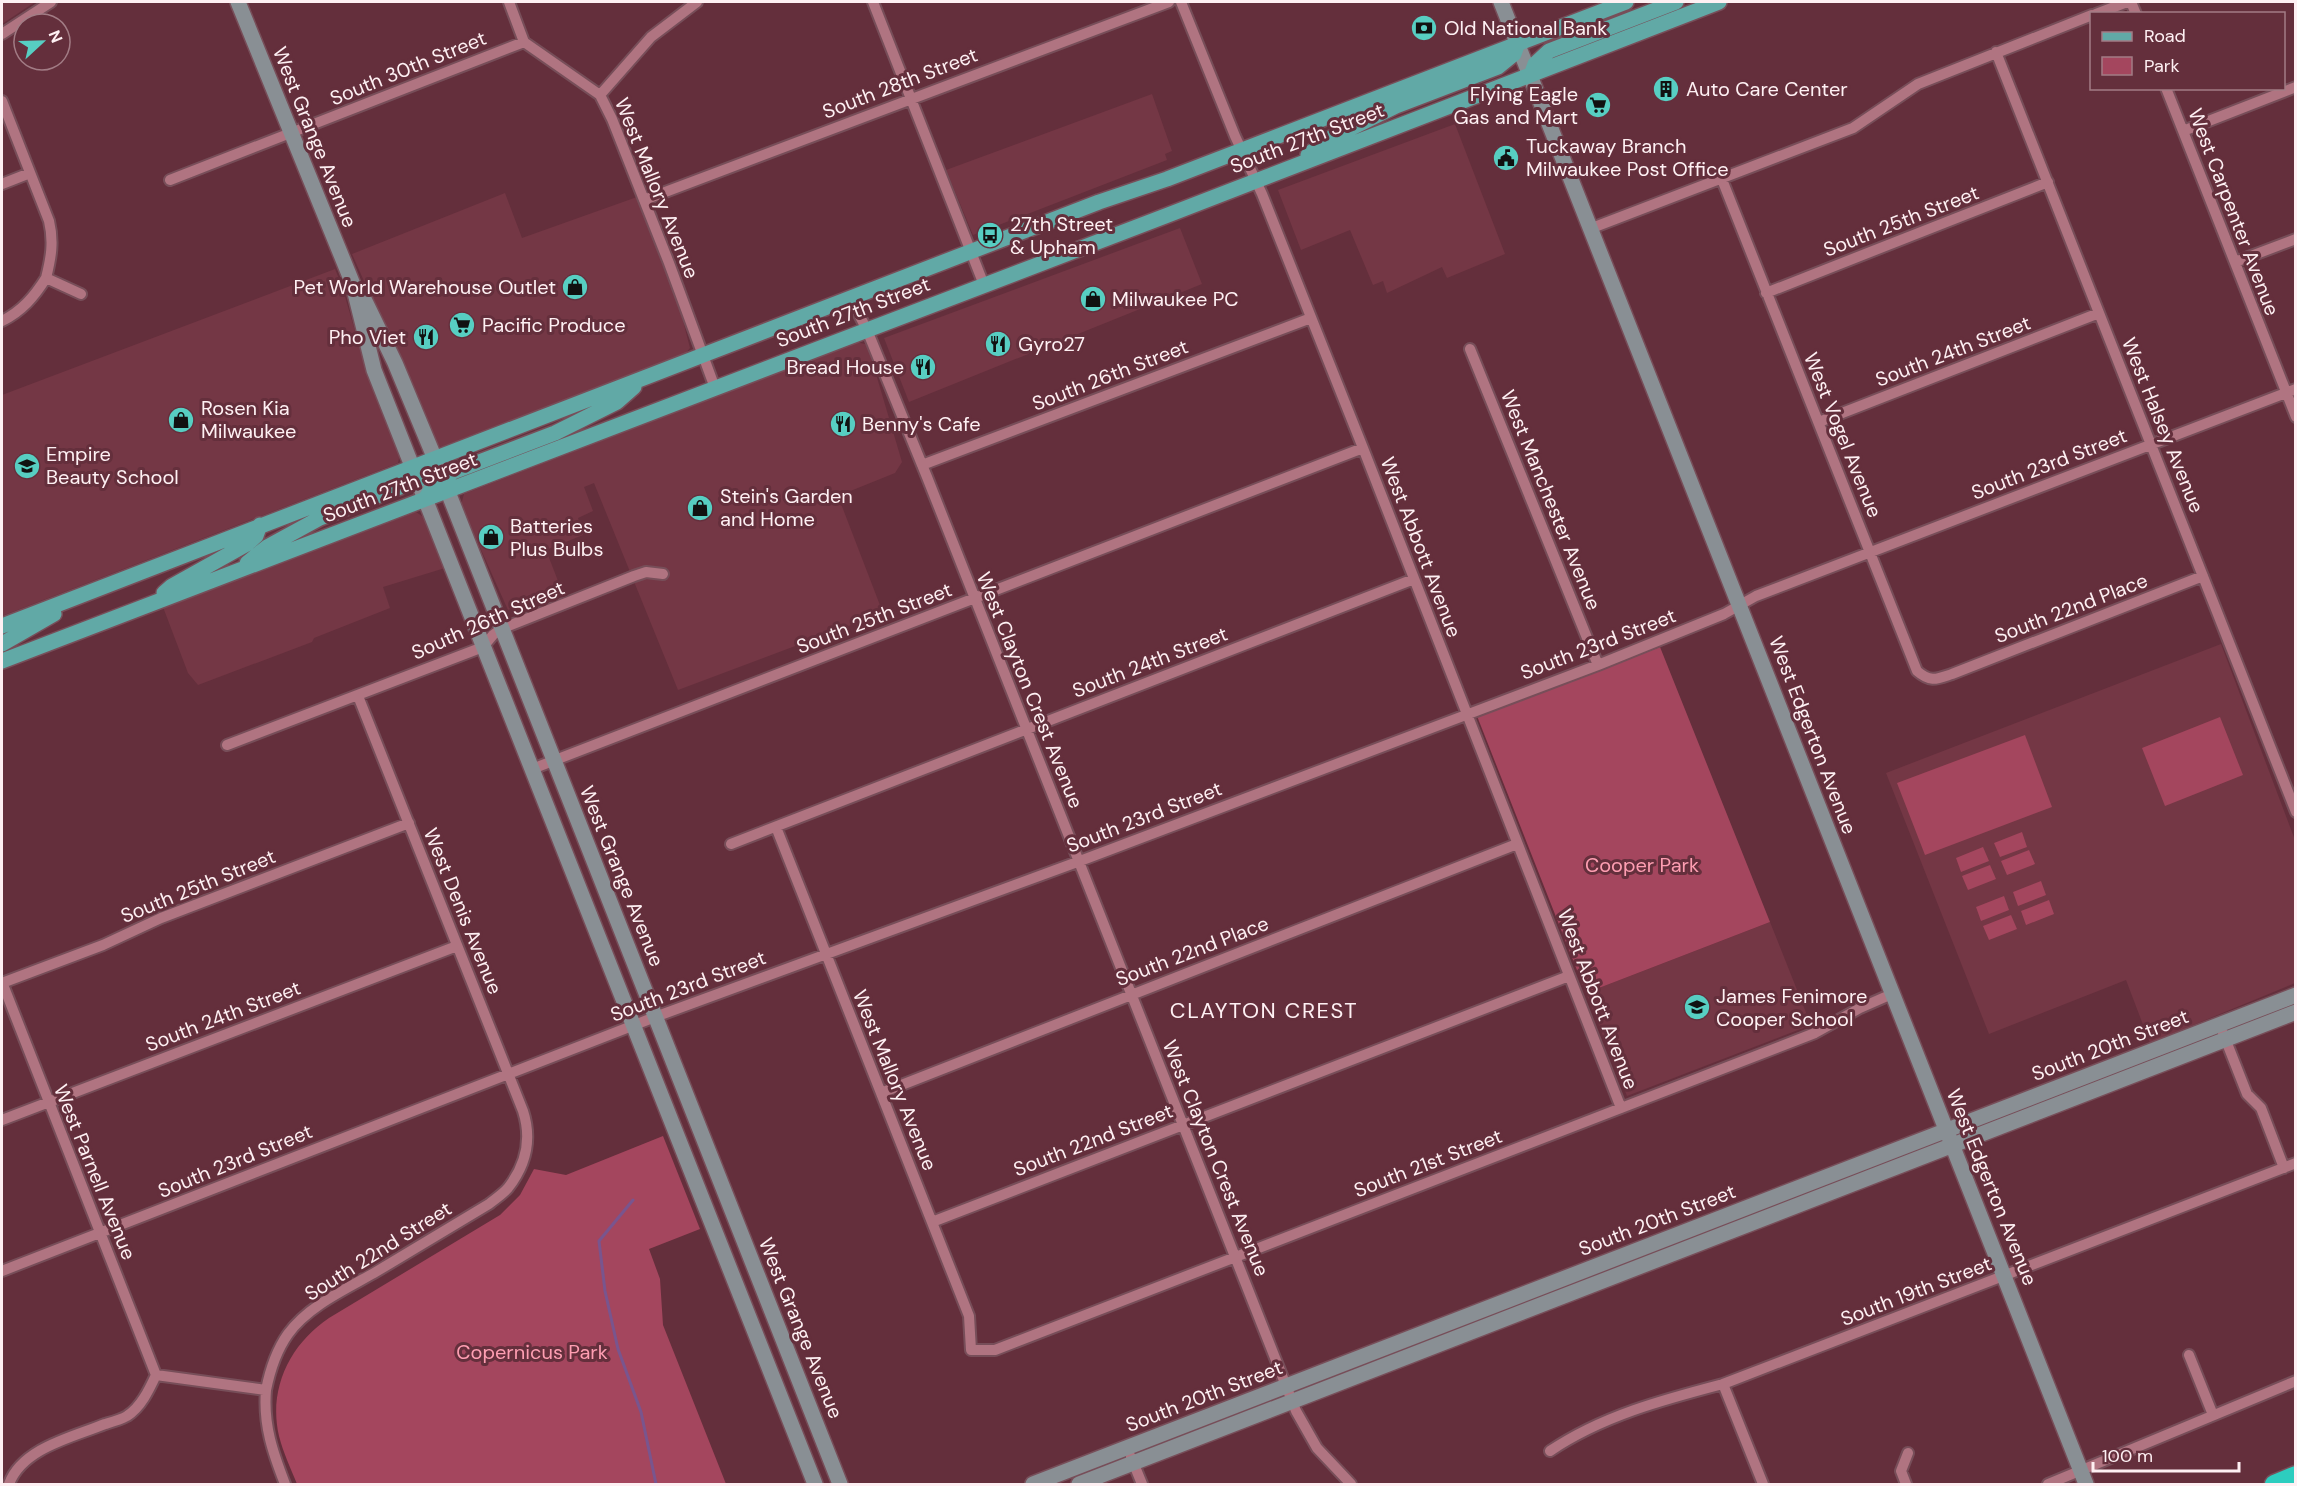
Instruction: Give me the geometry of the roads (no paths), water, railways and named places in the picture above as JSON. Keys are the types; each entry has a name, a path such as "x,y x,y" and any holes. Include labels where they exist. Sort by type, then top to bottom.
{"highway":[{"path":"2274,1485 2295,1475"}],"main road":[{"name":"South 27th Street","path":"435,459 1626,2"},
{"path":"1531,75 1535,64 1549,51 1676,2"},
{"name":"South 27th Street","path":"2,661 425,499 445,485 715,388 1719,2"},
{"path":"1296,164 1327,140 1396,106 1498,67 1514,54 1518,43"},
{"path":"445,485 453,472 555,433 617,402 644,379"},
{"path":"238,570 267,547 320,518 416,474 435,459"},
{"name":"South 27th Street","path":"2,626 260,525 416,474"},
{"path":"153,603 172,586 247,544 256,536 260,525"},
{"path":"2,644 87,593"}],"street":[{"path":"2,34 51,2"},
{"name":"West Grange Avenue","path":"238,2 354,287 374,370 635,1025 815,1485"},
{"path":"509,2 525,42"},
{"path":"600,95 651,37 697,2"},
{"path":"873,2 984,285"},
{"name":"South 28th Street","path":"644,200 1169,2"},
{"name":"West Abbott Avenue","path":"1181,2 1256,180 1363,448 1621,1108"},
{"name":"West Edgerton Avenue","path":"1501,2 2084,1478"},
{"path":"2101,12 2127,2"},
{"path":"1592,228 1853,128 1918,84 2090,15"},
{"name":"South 30th Street","path":"170,180 525,42"},
{"name":"West Mallory Avenue","path":"525,42 600,95 644,200 715,388"},
{"name":"West Halsey Avenue","path":"1996,52 2295,812"},
{"path":"2183,131 2295,87"},
{"name":"West Carpenter Avenue","path":"2167,90 2235,262 2291,391 2295,417"},
{"path":"2,101 53,236 52,258 46,278 33,298 20,311 2,321"},
{"path":"2,184 30,173"},
{"name":"West Vogel Avenue","path":"1721,177 1917,671 1925,678 1936,679 1952,674"},
{"name":"South 25th Street","path":"1767,293 2048,182"},
{"path":"2235,262 2295,239"},
{"path":"46,278 81,294"},
{"name":"West Grange Avenue","path":"354,287 365,301 395,363 435,459 840,1485"},
{"name":"West Clayton Crest Avenue","path":"851,299 867,330 922,465 1292,1402 1304,1429 1317,1448 1351,1485"},
{"name":"South 24th Street","path":"1820,422 2099,313"},
{"name":"South 26th Street","path":"922,465 1311,318"},
{"name":"West Manchester Avenue","path":"1470,350 1598,665"},
{"path":"374,370 395,363"},
{"name":"South 23rd Street","path":"2,1271 655,1017 1080,861 1598,665 1870,551 2291,391"},
{"name":"South 25th Street","path":"532,769 1363,448"},
{"path":"449,560 471,552"},
{"name":"South 26th Street","path":"228,745 483,646 501,629 646,572 663,574"},
{"name":"South 22nd Place","path":"1952,674 2203,576"},
{"name":"South 24th Street","path":"731,844 1414,579"},
{"name":"West Denis Avenue","path":"358,696 508,1073 527,1125 529,1141"},
{"name":"South 25th Street","path":"2,983 103,945 161,918 409,823"},
{"name":"West Mallory Avenue","path":"776,826 969,1316 971,1350"},
{"name":"South 22nd Place","path":"881,1093 1517,844"},
{"name":"South 24th Street","path":"2,1120 457,945"},
{"path":"610,963 631,956"},
{"name":"South 22nd Street","path":"932,1221 1569,976"},
{"name":"West Parnell Avenue","path":"2,983 156,1375"},
{"name":"South 21st Street","path":"971,1350 995,1350 1236,1257 1815,1033 1860,1008 1892,994"},
{"name":"South 20th Street","path":"1033,1485 2295,995"},
{"name":"South 20th Street","path":"1079,1485 2295,1012"},
{"path":"2220,1024 2247,1094 2261,1108 2284,1168"},
{"path":"657,1081 677,1073"},
{"name":"South 22nd Street","path":"285,1485 266,1426 266,1390 271,1368 289,1334 300,1320 351,1286 489,1204 507,1189 520,1166 529,1141"},
{"name":"South 19th Street","path":"1550,1451 1575,1435 1626,1412 1723,1384 2295,1163"},
{"path":"740,1294 762,1286"},
{"path":"2189,1355 2212,1415"},
{"path":"9,1485 12,1477 25,1461 44,1449 126,1416 148,1391 156,1375 266,1390"},
{"path":"2048,1485 2084,1478 2212,1415 2295,1381"},
{"path":"1723,1384 1763,1485"},
{"path":"1128,1448 1142,1485"},
{"path":"1906,1485 1901,1471 1908,1453"}],"waterway":[{"path":"633,1200 599,1241 605,1291 618,1349 641,1412 656,1484"}],"place":[{"name":"Old National Bank","path":"1424,28"},
{"name":"Auto Care Center","path":"1666,89"},
{"name":"Flying Eagle Gas and Mart","path":"1598,105"},
{"name":"Tuckaway Branch Milwaukee Post Office","path":"1506,158"},
{"name":"27th Street & Upham","path":"990,235"},
{"name":"Pet World Warehouse Outlet","path":"575,287"},
{"name":"Milwaukee PC","path":"1093,299"},
{"name":"Pacific Produce","path":"462,325"},
{"name":"Pho Viet","path":"426,337"},
{"name":"Gyro27","path":"998,344"},
{"name":"Bread House","path":"923,367"},
{"name":"Rosen Kia Milwaukee","path":"181,420"},
{"name":"Benny's Cafe","path":"843,424"},
{"name":"Empire Beauty School","path":"27,466"},
{"name":"Stein's Garden and Home","path":"700,508"},
{"name":"Batteries Plus Bulbs","path":"491,537"},
{"name":"James Fenimore Cooper School","path":"1697,1007"}],"district":[{"name":"CLAYTON CREST","path":"1264,1010"}],"park label":[{"name":"Cooper Park","path":"1642,865"},
{"name":"Copernicus Park","path":"532,1352"}]}
